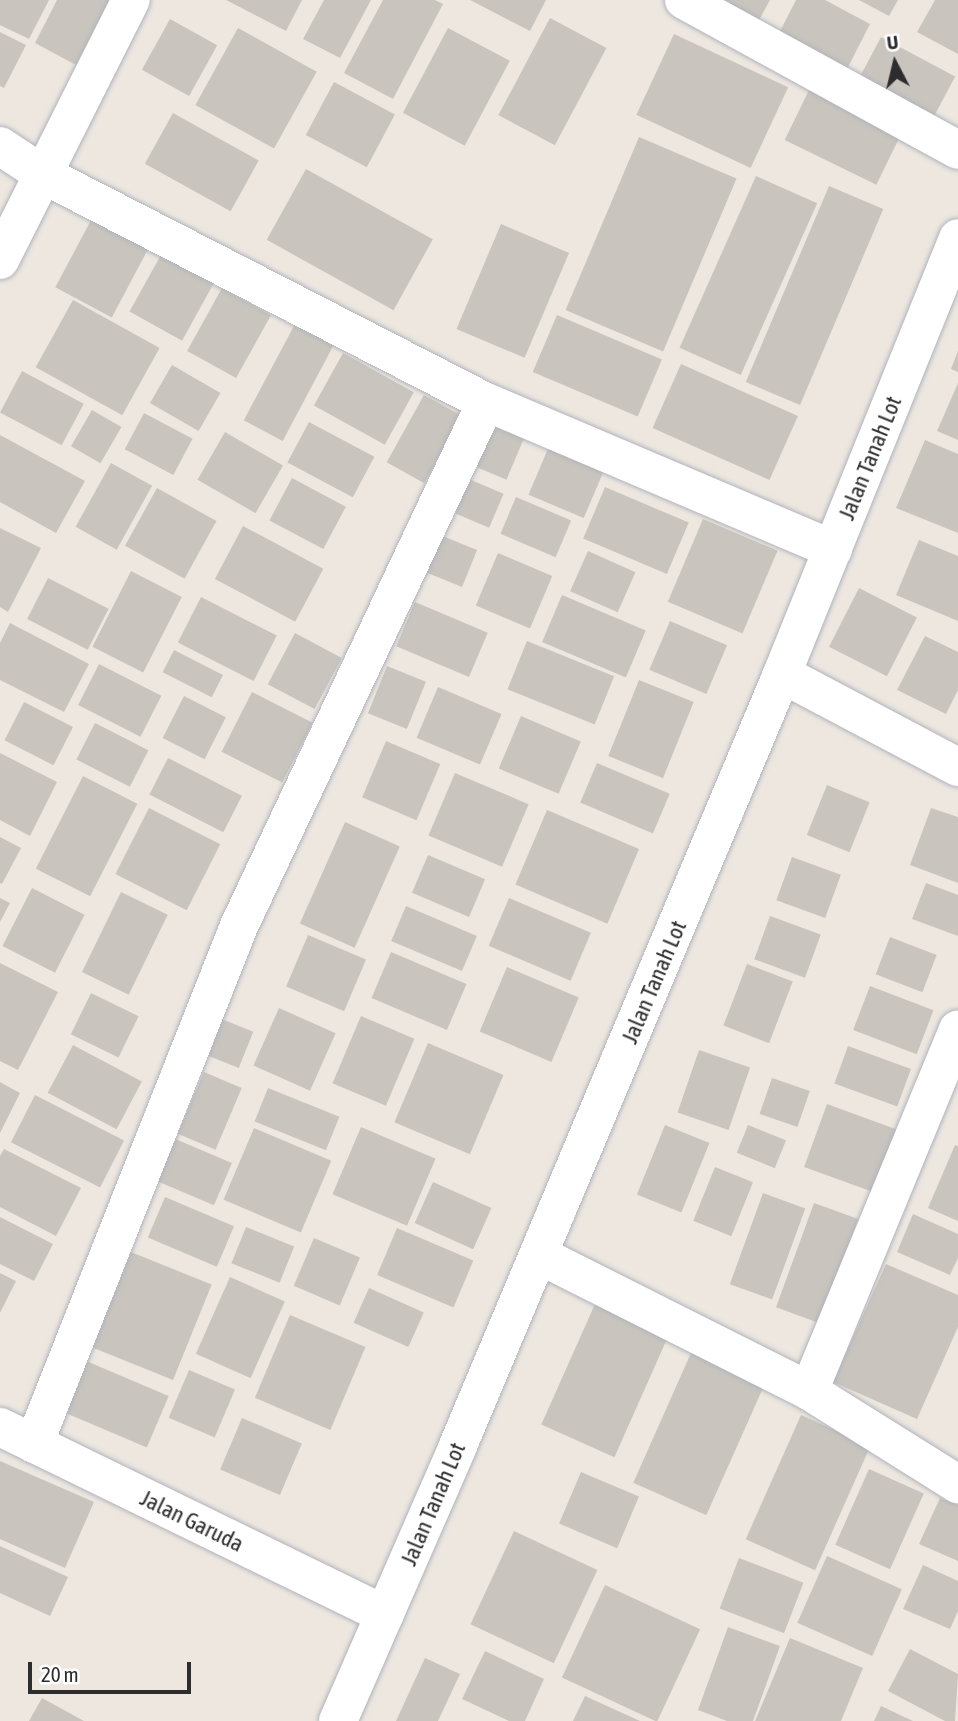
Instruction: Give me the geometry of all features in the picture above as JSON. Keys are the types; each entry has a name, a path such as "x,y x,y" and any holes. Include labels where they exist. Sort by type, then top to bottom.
{"street":[{"path":"0,260 131,0"},
{"path":"684,0 958,150"},
{"path":"0,146 44,175 486,402 833,549"},
{"name":"Jalan Tanah Lot","path":"338,1721 539,1255 782,674 958,239"},
{"path":"34,1444 239,926 486,402"},
{"path":"782,674 958,767"},
{"path":"809,1391 958,1030"},
{"path":"539,1255 809,1391 958,1484"},
{"name":"Jalan Garuda","path":"0,1427 385,1615"}],"building":[{"path":"0,0 49,0 29,39 0,25"},
{"path":"57,0 110,0 76,65 35,43"},
{"path":"226,0 302,0 286,31"},
{"path":"324,0 371,0 340,58 303,39"},
{"path":"383,0 435,0 443,4 393,99 344,73"},
{"path":"470,0 546,0 530,31"},
{"path":"695,0 770,0 753,31"},
{"path":"796,0 825,0 870,24 842,79 774,43"},
{"path":"859,0 898,0 889,16"},
{"path":"935,0 958,0 958,54 917,32"},
{"path":"550,18 607,48 555,145 498,115"},
{"path":"170,19 217,45 189,96 142,70"},
{"path":"238,28 317,72 274,149 195,105"},
{"path":"448,28 510,61 465,146 403,113"},
{"path":"0,32 26,45 4,88 0,86"},
{"path":"674,34 788,87 751,168 636,115"},
{"path":"881,37 955,76 929,126 855,86"},
{"path":"334,82 395,114 367,167 306,135"},
{"path":"811,86 903,131 876,185 785,140"},
{"path":"173,113 259,161 231,211 145,164"},
{"path":"639,137 737,178 663,351 566,310"},
{"path":"306,169 433,239 394,310 267,240"},
{"path":"756,176 817,203 741,375 680,348"},
{"path":"829,186 883,209 800,405 746,382"},
{"path":"98,207 155,237 112,317 55,287"},
{"path":"501,224 569,253 525,358 456,329"},
{"path":"162,253 214,282 182,341 130,312"},
{"path":"222,288 271,315 236,378 187,351"},
{"path":"73,300 160,348 122,415 36,367"},
{"path":"557,315 662,360 638,417 533,372"},
{"path":"295,324 334,345 283,441 244,420"},
{"path":"958,351 958,372 951,369"},
{"path":"343,353 414,392 385,445 314,405"},
{"path":"681,364 798,416 769,480 653,428"},
{"path":"172,365 220,393 198,431 150,403"},
{"path":"22,371 84,404 62,445 0,413"},
{"path":"958,383 958,440 937,431"},
{"path":"424,395 462,416 424,483 387,462"},
{"path":"92,410 121,427 100,463 71,446"},
{"path":"144,413 193,439 173,475 125,449"},
{"path":"497,415 528,428 506,480 475,467"},
{"path":"309,422 374,457 353,497 287,463"},
{"path":"225,432 283,466 256,513 198,480"},
{"path":"0,435 85,481 56,533 0,502"},
{"path":"925,440 958,454 958,533 896,508"},
{"path":"550,444 605,467 584,518 529,495"},
{"path":"111,463 152,486 117,550 76,527"},
{"path":"464,477 504,494 489,528 450,511"},
{"path":"292,478 346,507 323,549 269,520"},
{"path":"605,487 689,523 667,574 583,539"},
{"path":"157,488 216,521 184,579 125,546"},
{"path":"516,497 571,520 556,557 500,534"},
{"path":"703,519 778,551 742,633 668,602"},
{"path":"243,526 323,569 295,622 215,579"},
{"path":"0,528 41,548 8,612 0,607"},
{"path":"440,535 477,550 462,587 425,572"},
{"path":"919,540 958,556 958,621 896,595"},
{"path":"588,551 636,572 618,612 570,591"},
{"path":"498,553 552,576 530,629 476,605"},
{"path":"131,571 182,597 143,673 92,647"},
{"path":"48,578 109,609 88,650 27,619"},
{"path":"859,588 917,618 887,676 829,647"},
{"path":"562,595 646,631 626,678 542,642"},
{"path":"201,597 277,636 254,681 178,642"},
{"path":"415,602 488,633 469,677 396,646"},
{"path":"670,621 727,645 706,694 649,670"},
{"path":"10,623 89,664 64,712 0,680 0,643"},
{"path":"295,633 342,658 315,709 268,684"},
{"path":"925,636 958,652 958,690 946,714 897,690"},
{"path":"527,641 614,676 595,724 508,689"},
{"path":"174,650 223,675 212,697 163,672"},
{"path":"99,664 161,696 140,737 78,705"},
{"path":"387,666 426,682 407,729 368,713"},
{"path":"639,680 694,702 663,778 608,756"},
{"path":"438,687 502,714 480,765 417,738"},
{"path":"252,692 313,723 282,783 222,752"},
{"path":"184,696 226,717 205,759 163,738"},
{"path":"24,702 73,727 53,765 4,740"},
{"path":"521,716 581,741 559,794 499,768"},
{"path":"95,723 148,750 130,787 76,760"},
{"path":"386,741 440,764 416,820 362,797"},
{"path":"0,753 57,782 30,836 0,820"},
{"path":"168,758 242,796 223,832 149,795"},
{"path":"597,763 670,794 653,833 580,803"},
{"path":"455,773 529,804 502,867 428,836"},
{"path":"83,776 137,804 90,896 36,869"},
{"path":"827,785 870,802 849,852 807,835"},
{"path":"149,808 220,844 187,910 115,874"},
{"path":"931,808 958,817 958,883 910,865"},
{"path":"547,810 639,849 607,924 515,885"},
{"path":"345,822 400,846 355,948 300,923"},
{"path":"0,837 21,848 2,884 0,883"},
{"path":"428,855 485,879 469,917 412,893"},
{"path":"792,857 841,875 825,918 776,900"},
{"path":"926,883 958,895 958,936 912,919"},
{"path":"32,888 85,915 55,973 2,946"},
{"path":"121,892 168,915 129,995 82,972"},
{"path":"0,898 10,903 0,922"},
{"path":"509,898 591,933 571,981 489,946"},
{"path":"406,906 477,936 462,971 391,941"},
{"path":"770,916 821,934 805,978 754,959"},
{"path":"308,935 366,960 344,1011 286,987"},
{"path":"890,937 937,955 922,992 876,974"},
{"path":"391,952 466,984 447,1030 371,998"},
{"path":"0,963 58,992 18,1070 0,1061"},
{"path":"747,964 793,982 769,1043 723,1026"},
{"path":"507,967 579,997 551,1062 480,1031"},
{"path":"870,986 933,1010 917,1054 853,1030"},
{"path":"91,993 139,1016 118,1058 71,1034"},
{"path":"279,1008 336,1033 310,1091 253,1066"},
{"path":"361,1016 414,1039 386,1106 332,1083"},
{"path":"219,1018 253,1032 239,1068 204,1054"},
{"path":"428,1043 503,1075 470,1154 394,1122"},
{"path":"73,1045 142,1082 117,1129 48,1093"},
{"path":"848,1046 911,1069 897,1107 834,1084"},
{"path":"699,1050 750,1068 729,1130 678,1112"},
{"path":"204,1072 242,1088 216,1150 178,1134"},
{"path":"772,1078 810,1091 797,1127 760,1114"},
{"path":"0,1082 20,1093 0,1133"},
{"path":"268,1088 339,1117 326,1150 255,1121"},
{"path":"35,1095 124,1140 100,1188 11,1142"},
{"path":"827,1104 905,1132 882,1195 804,1167"},
{"path":"665,1125 710,1143 681,1213 637,1195"},
{"path":"748,1125 786,1140 775,1168 737,1153"},
{"path":"361,1127 436,1159 407,1226 332,1194"},
{"path":"254,1128 331,1161 301,1233 224,1200"},
{"path":"173,1138 232,1163 214,1205 155,1180"},
{"path":"955,1145 958,1146 958,1221 928,1208"},
{"path":"4,1149 81,1188 56,1236 0,1207 0,1156"},
{"path":"715,1167 753,1182 731,1236 693,1221"},
{"path":"433,1182 491,1208 473,1249 415,1223"},
{"path":"763,1193 805,1208 772,1300 730,1284"},
{"path":"165,1197 234,1226 217,1267 148,1238"},
{"path":"814,1203 858,1219 820,1323 776,1307"},
{"path":"913,1214 958,1234 958,1258 950,1275 897,1252"},
{"path":"0,1217 53,1244 34,1281 0,1264"},
{"path":"246,1227 294,1246 280,1283 231,1263"},
{"path":"397,1228 473,1260 453,1307 377,1275"},
{"path":"314,1238 360,1258 340,1305 294,1286"},
{"path":"131,1252 212,1285 173,1380 92,1347"},
{"path":"886,1264 958,1295 958,1327 917,1419 833,1382"},
{"path":"0,1273 16,1281 0,1313"},
{"path":"230,1277 285,1301 251,1378 196,1354"},
{"path":"369,1288 424,1312 408,1347 354,1323"},
{"path":"595,1304 668,1337 614,1457 541,1425"},
{"path":"290,1315 365,1347 330,1430 255,1398"},
{"path":"691,1353 764,1386 706,1515 633,1483"},
{"path":"84,1360 169,1396 147,1447 62,1412"},
{"path":"189,1370 235,1390 215,1437 169,1418"},
{"path":"801,1415 870,1446 815,1570 746,1539"},
{"path":"242,1418 302,1443 280,1495 220,1470"},
{"path":"0,1461 94,1502 65,1568 0,1539"},
{"path":"869,1469 924,1493 890,1569 835,1545"},
{"path":"581,1472 639,1497 617,1548 559,1524"},
{"path":"940,1498 958,1505 958,1561 919,1544"},
{"path":"514,1531 597,1570 554,1663 470,1624"},
{"path":"0,1546 68,1577 50,1616 0,1593"},
{"path":"827,1556 902,1589 872,1656 797,1623"},
{"path":"739,1558 803,1583 784,1633 720,1608"},
{"path":"923,1565 958,1581 958,1611 950,1629 903,1609"},
{"path":"605,1585 700,1629 657,1721 562,1677"},
{"path":"728,1627 780,1646 753,1721 727,1721 698,1710"},
{"path":"790,1638 863,1668 841,1721 755,1721"},
{"path":"910,1649 958,1674 955,1721 945,1721 888,1691"},
{"path":"485,1651 544,1679 525,1721 509,1721 462,1699"},
{"path":"425,1658 460,1674 438,1721 396,1721"},
{"path":"585,1696 640,1721 573,1721"},
{"path":"42,1698 84,1721 29,1721"},
{"path":"881,1706 913,1721 874,1721"}]}
